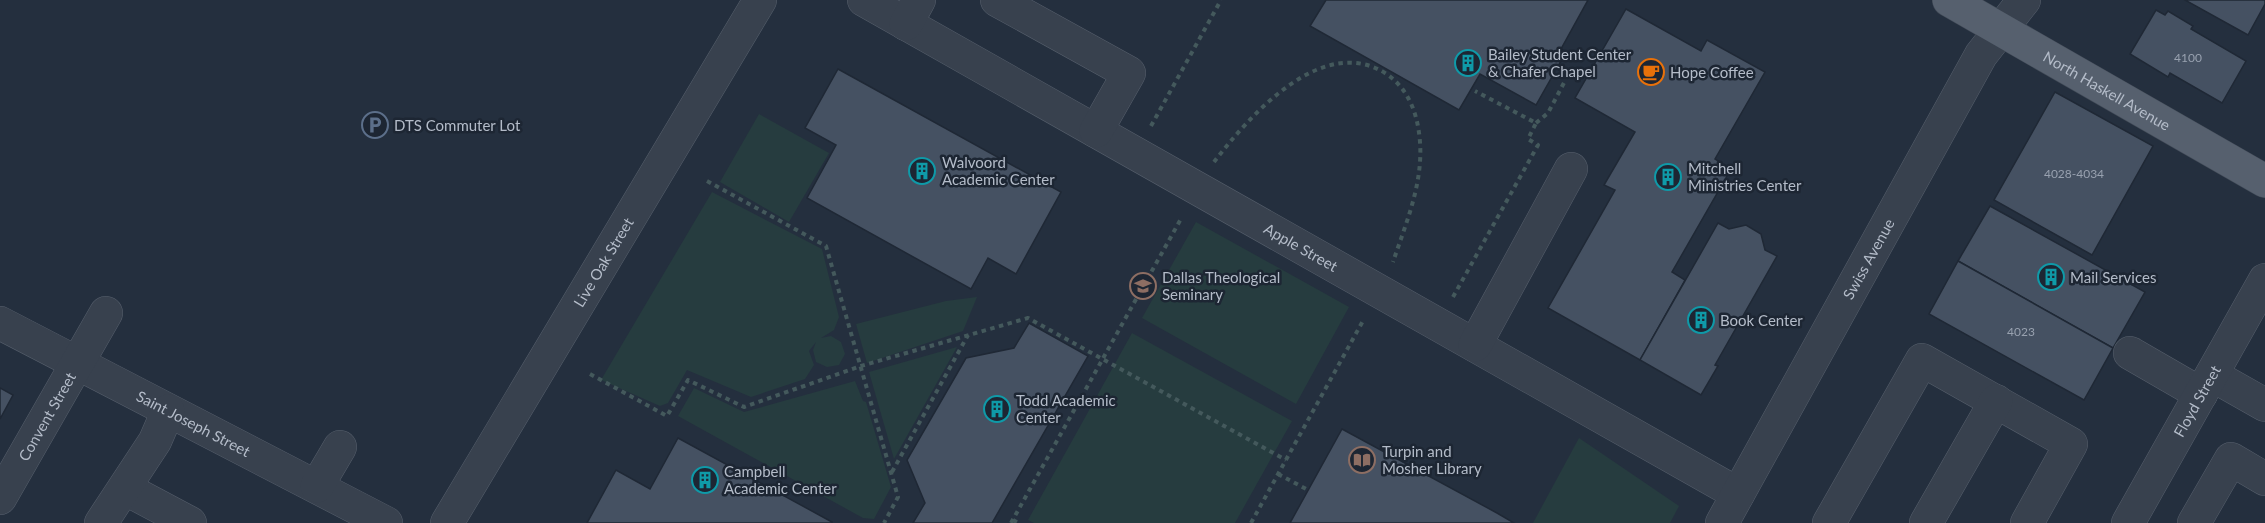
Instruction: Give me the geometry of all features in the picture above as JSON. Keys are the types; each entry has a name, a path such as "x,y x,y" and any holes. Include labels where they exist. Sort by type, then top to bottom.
{"main road":[{"name":"North Haskell Avenue","path":"1949,0 2265,181"}],"street":[{"name":"Live Oak Street","path":"447,523 759,0"},
{"name":"Apple Street","path":"864,0 913,12 1096,130 1205,178 1385,280 1475,345 1738,494"},
{"path":"997,0 1129,74 1096,130"},
{"name":"Swiss Avenue","path":"1722,523 1982,55 2024,0"},
{"path":"1475,345 1571,169"},
{"name":"Floyd Street","path":"2128,523 2265,280"},
{"name":"Convent Street","path":"0,498 87,369 115,319"},
{"name":"Saint Joseph Street","path":"0,323 386,523"},
{"path":"2130,353 2265,405"},
{"path":"1829,523 1922,360 2071,444 2027,523"},
{"path":"1926,523 1996,401"},
{"path":"101,523 126,489 154,441 168,411"},
{"path":"317,486 339,447"},
{"path":"2194,523 2231,459 2265,479"},
{"path":"126,489 190,523"}],"path":[{"path":"1148,132 1221,0"},
{"path":"1018,523 1012,522 1102,359 1205,178 1244,125 1268,102 1317,69 1340,63 1361,62 1396,81 1409,97 1417,118 1420,144 1419,175 1412,212 1385,280 1251,523"},
{"path":"1450,303 1538,145 1528,139 1536,123 1548,113 1566,79"},
{"path":"1475,91 1536,123"},
{"path":"707,181 826,246 898,497 884,523"},
{"path":"590,374 667,416 688,380 744,406 861,366 1028,318 1286,460"},
{"path":"892,473 969,335"},
{"path":"1278,474 1308,490"}],"green space":[{"path":"759,114 829,153 789,222 720,182"},
{"path":"712,192 822,249 839,317 834,330 821,338 831,336 841,342 845,354 839,365 827,367 816,362 813,350 816,342 809,351 814,365 805,379 751,397 687,370 668,403 660,406 601,380"},
{"path":"1196,222 1349,307 1296,404 1142,318"},
{"path":"977,297 963,331 867,363 856,324 946,301"},
{"path":"1132,333 1292,421 1235,523 1034,523 1028,520"},
{"path":"957,347 894,459 869,372"},
{"path":"855,381 863,401 866,402 891,487 874,519 863,518 678,416 694,388 744,412"},
{"path":"1579,438 1679,506 1670,523 1533,523"}],"building":[{"name":"Bailey Student Center & Chafer Chapel","path":"1326,0 1588,0 1561,49 1566,52 1536,105 1480,74 1459,110 1310,26"},
{"path":"2185,0 2265,0 2265,4 2248,35"},
{"name":"Mitchell Ministries Center","path":"1626,9 1701,51 1707,40 1765,72 1715,159 1731,169 1672,272 1685,280 1640,360 1548,308 1615,190 1604,185 1635,132 1575,98"},
{"path":"2156,10 2165,15 2168,11 2193,26 2191,29 2246,61 2222,103 2170,73 2168,77 2130,54"},
{"name":"Walvoord Academic Center","path":"838,69 1061,192 1016,274 988,258 971,289 807,198 836,145 805,128"},
{"path":"2055,92 2153,146 2092,255 1994,200"},
{"name":"Mail Services","path":"1990,206 2145,292 2113,348 1958,261"},
{"name":"Book Center","path":"1718,223 1729,229 1746,225 1761,234 1765,250 1777,256 1715,365 1718,366 1701,395 1640,360"},
{"path":"1958,261 2113,348 2084,400 1929,314"},
{"name":"Todd Academic Center","path":"1029,323 1088,356 992,523 913,523 925,503 907,460 966,358 1014,348"},
{"path":"0,388 13,395 0,419"},
{"name":"Turpin and Mosher Library","path":"1342,429 1497,513 1514,523 1290,523"},
{"name":"Campbell Academic Center","path":"678,438 832,523 587,523 616,470 650,489"}],"place":[{"name":"Bailey Student Center & Chafer Chapel","path":"1468,63"},
{"name":"Hope Coffee","path":"1651,72"},
{"name":"DTS Commuter Lot","path":"375,125"},
{"name":"Walvoord Academic Center","path":"922,171"},
{"name":"Mitchell Ministries Center","path":"1668,177"},
{"name":"Mail Services","path":"2051,277"},
{"name":"Dallas Theological Seminary","path":"1143,286"},
{"name":"Book Center","path":"1701,320"},
{"name":"Todd Academic Center","path":"997,409"},
{"name":"Turpin and Mosher Library","path":"1362,460"},
{"name":"Campbell Academic Center","path":"705,480"}]}
